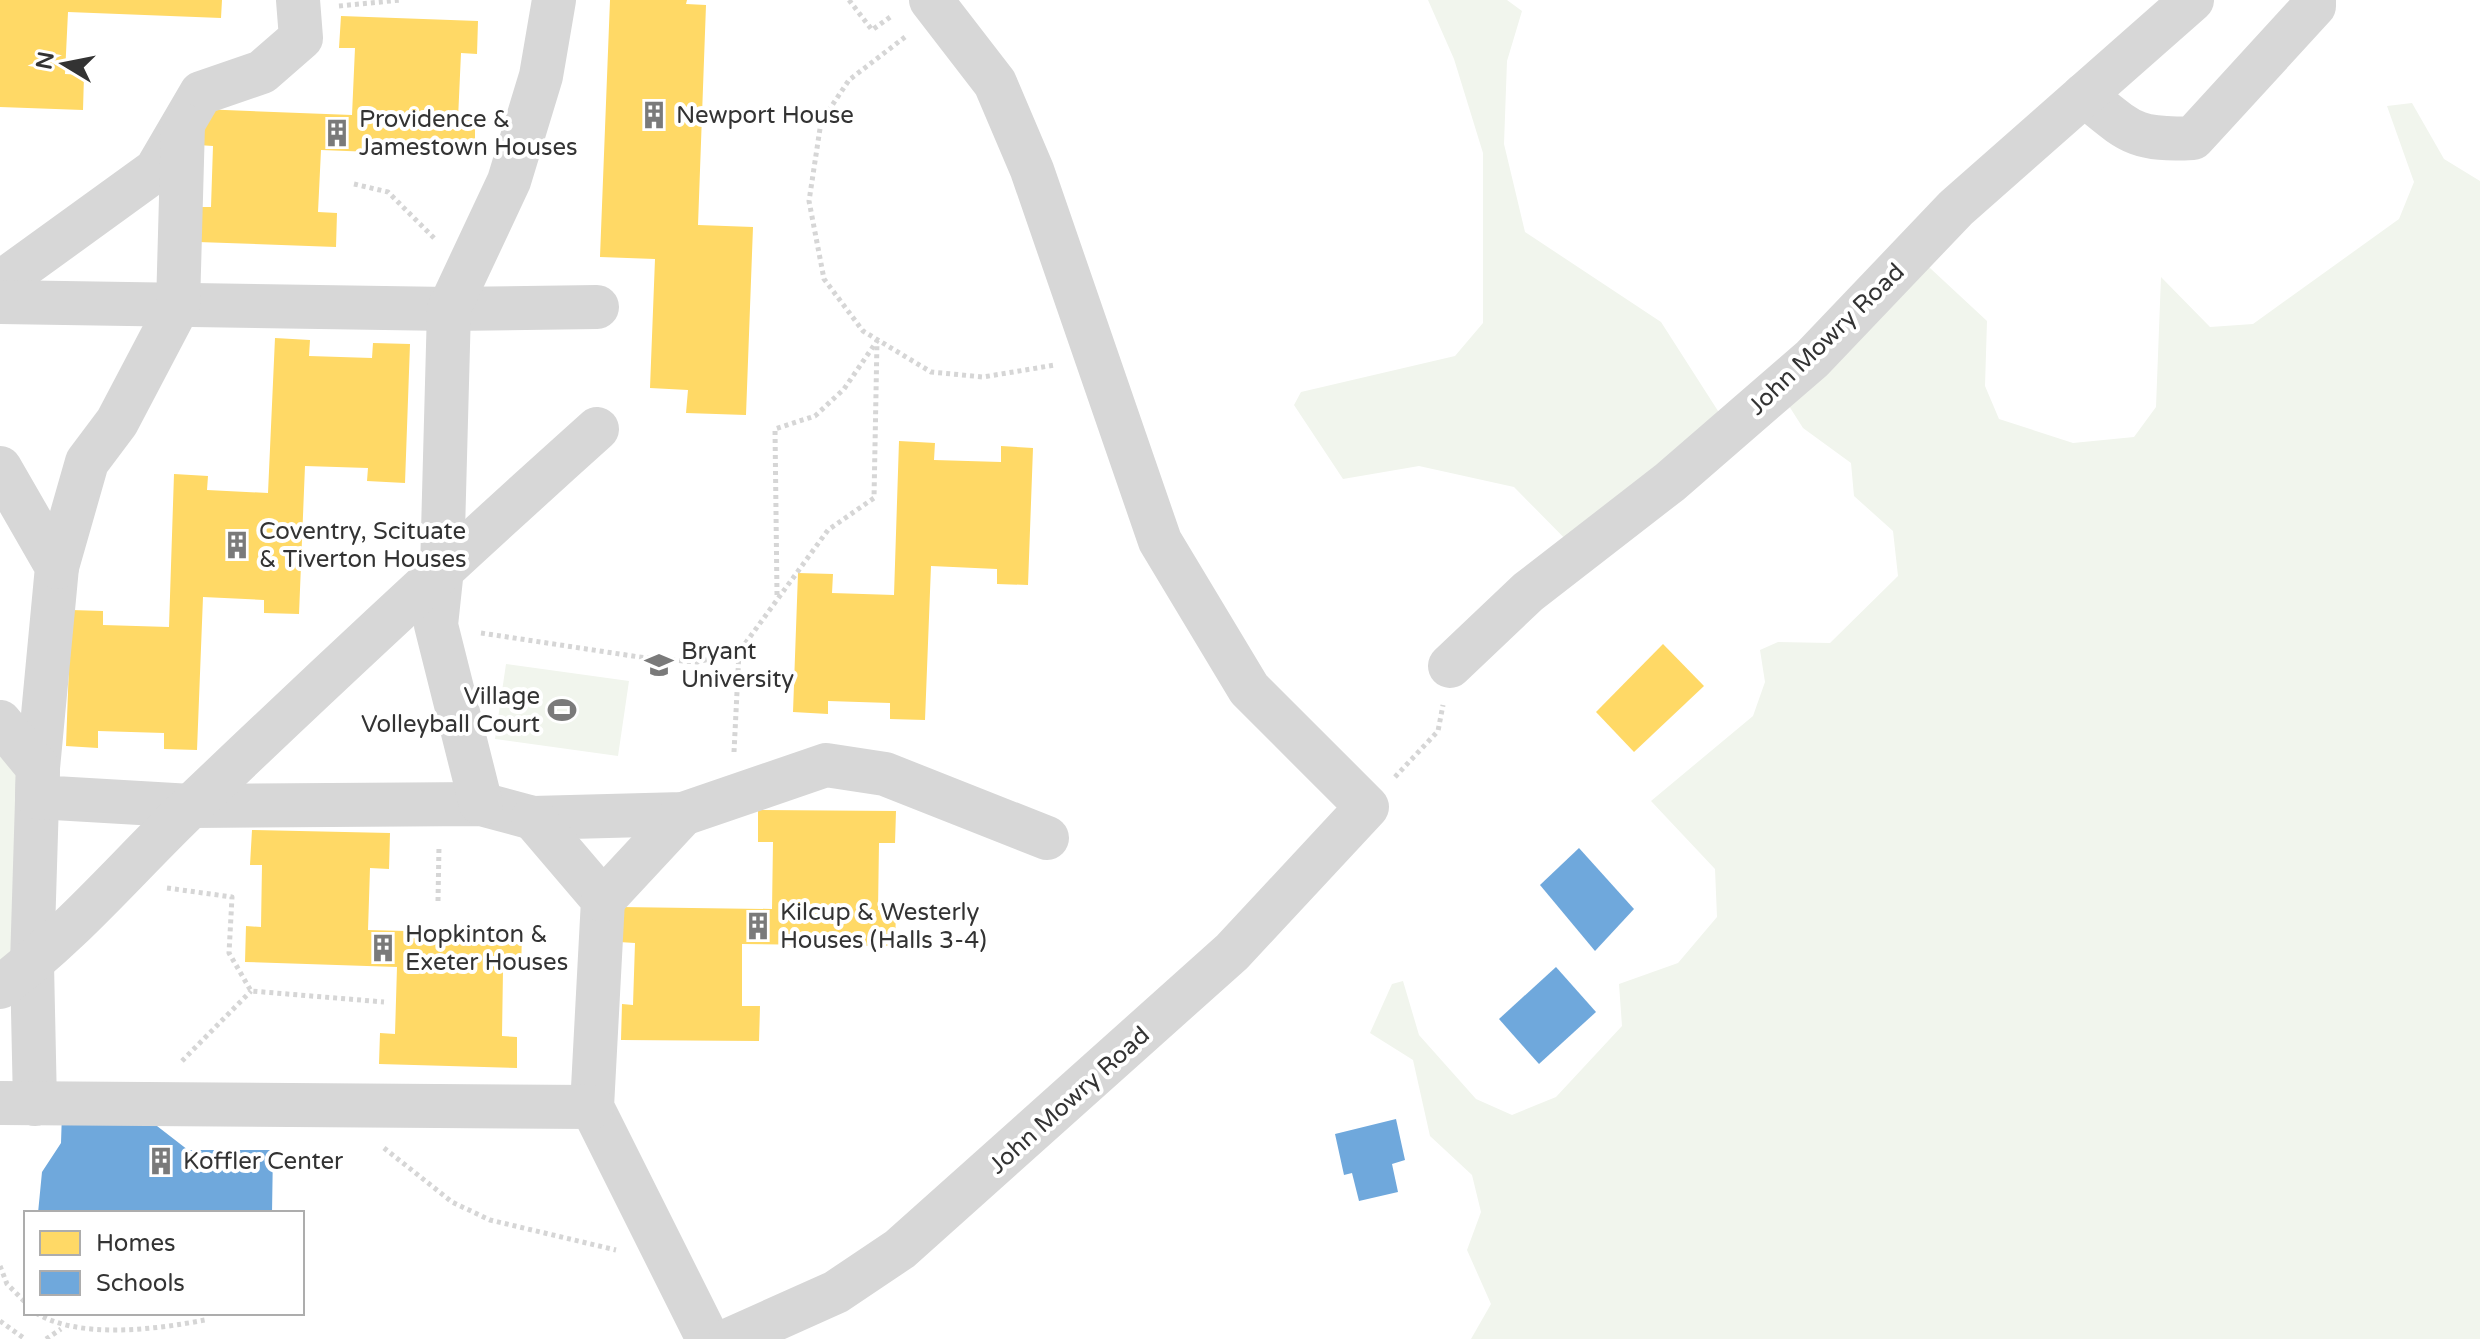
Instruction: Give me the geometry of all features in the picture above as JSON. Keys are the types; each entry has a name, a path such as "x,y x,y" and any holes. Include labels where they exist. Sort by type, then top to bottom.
{"street":[{"path":"460,804 436,625 442,569 457,293 509,181 541,76 554,0"},
{"name":"John Mowry Road","path":"1450,666 1528,592 1670,482 1812,359 1956,208 2192,0"},
{"path":"2084,95 2130,131 2155,140 2193,138 2314,6 2314,0"},
{"path":"915,13 995,83 1032,170 1160,541 1249,689 1367,807"},
{"path":"0,283 156,170 201,93 262,72 300,19"},
{"path":"183,125 178,306 117,422 87,462 57,567 16,976 17,1103 592,1107"},
{"path":"0,302 178,306 457,293 597,307"},
{"path":"16,976 442,569 597,429"},
{"path":"0,468 57,567"},
{"path":"0,722 37,783"},
{"path":"37,783 191,806 460,804 533,818 683,814 826,765 885,774 1047,838"},
{"name":"John Mowry Road","path":"731,1339 836,1292 900,1249 1232,952 1367,807"},
{"path":"683,814 603,900 592,1107 708,1339"},
{"path":"533,818 603,900"}],"path":[{"path":"300,19 323,8 401,0"},
{"path":"849,0 872,30 915,13"},
{"path":"915,13 849,80 821,122 809,201 824,279 863,331 931,372 983,377 1059,365 1090,345"},
{"path":"354,184 388,192 429,231 457,293"},
{"path":"732,797 739,652 828,530 874,498 877,340"},
{"path":"777,597 775,429 815,416 844,389 877,340"},
{"path":"436,625 646,658 697,662 739,652"},
{"path":"1367,807 1438,731 1450,666"},
{"path":"438,901 460,804"},
{"path":"126,870 172,890 232,897 229,953 251,991"},
{"path":"251,991 384,1002"},
{"path":"142,1102 251,991"},
{"path":"331,1105 452,1202 490,1220 673,1265"},
{"path":"0,1266 7,1284 24,1301"},
{"path":"39,1315 79,1337 125,1335 205,1320"},
{"path":"0,1321 25,1339"},
{"path":"46,1339 61,1329"}],"shaded area":[{"path":"1428,0 1507,0 1522,11 1507,61 1504,144 1525,232 1661,322 1727,425 1585,559 1514,487 1419,466 1343,479 1294,405 1301,392 1455,356 1483,323 1483,153 1454,59"},
{"path":"2412,103 2444,159 2480,181 2480,1339 1471,1339 1491,1304 1467,1250 1481,1212 1472,1175 1430,1136 1413,1060 1370,1033 1392,984 1403,981 1419,1035 1476,1099 1512,1115 1556,1097 1622,1026 1619,984 1678,963 1717,917 1715,869 1651,801 1753,716 1765,682 1760,650 1778,642 1830,643 1898,576 1893,531 1854,496 1851,463 1803,428 1775,384 1916,255 1987,321 1985,386 1999,419 2073,443 2134,437 2156,407 2161,277 2210,327 2253,324 2399,219 2414,182 2387,106"},
{"name":"Village Volleyball Court","path":"506,664 629,681 618,756 495,739"},
{"path":"0,722 38,768 32,964 0,987"}],"building: Homes":[{"path":"0,0 222,0 221,18 68,12 65,74 84,75 83,110 0,107"},
{"name":"Newport House","path":"610,0 687,0 686,4 706,5 698,225 753,227 746,415 686,413 688,390 650,388 655,259 600,257"},
{"name":"Providence & Jamestown Houses","path":"341,16 478,21 477,54 461,53 458,119 475,120 475,156 321,150 318,212 337,213 336,247 198,242 199,207 211,207 213,146 198,145 200,109 352,115 355,48 339,48"},
{"name":"Coventry, Scituate & Tiverton Houses","path":"275,338 310,340 309,356 372,358 373,343 410,344 405,483 367,481 368,468 305,466 299,614 264,613 264,600 203,597 197,750 164,749 164,733 98,731 98,748 66,746 71,610 103,611 103,625 169,627 174,474 208,476 207,490 268,493"},
{"path":"899,441 935,443 934,460 1001,462 1001,446 1033,448 1028,585 997,584 997,569 931,566 925,720 890,719 890,703 828,701 828,714 793,712 798,573 833,574 832,593 894,595"},
{"path":"1663,644 1704,686 1634,752 1596,712"},
{"name":"Kilcup & Westerly Houses (Halls 3-4)","path":"758,810 896,811 895,843 879,843 878,910 896,910 895,946 742,944 742,1006 760,1006 759,1041 621,1040 622,1004 633,1005 635,943 619,942 620,907 772,909 773,842 758,842"},
{"name":"Hopkinton & Exeter Houses","path":"252,830 390,833 389,869 370,868 368,930 522,934 521,970 503,970 502,1036 517,1037 517,1068 379,1064 380,1033 395,1034 397,967 245,962 246,926 261,927 262,865 250,865"}],"building: Schools":[{"path":"1579,848 1634,909 1595,951 1540,885"},
{"path":"1556,967 1596,1012 1539,1064 1499,1019"},
{"name":"Koffler Center","path":"62,1112 157,1126 188,1150 273,1150 272,1211 38,1211 42,1172 61,1143"},
{"path":"1396,1119 1405,1160 1392,1164 1398,1192 1359,1201 1352,1173 1344,1175 1335,1134"}],"place":[{"name":"Newport House","path":"654,115"},
{"name":"Providence & Jamestown Houses","path":"337,133"},
{"name":"Coventry, Scituate & Tiverton Houses","path":"237,545"},
{"name":"Bryant University","path":"659,665"},
{"name":"Village Volleyball Court","path":"562,710"},
{"name":"Kilcup & Westerly Houses (Halls 3-4)","path":"758,926"},
{"name":"Hopkinton & Exeter Houses","path":"383,948"},
{"name":"Koffler Center","path":"161,1161"}]}
